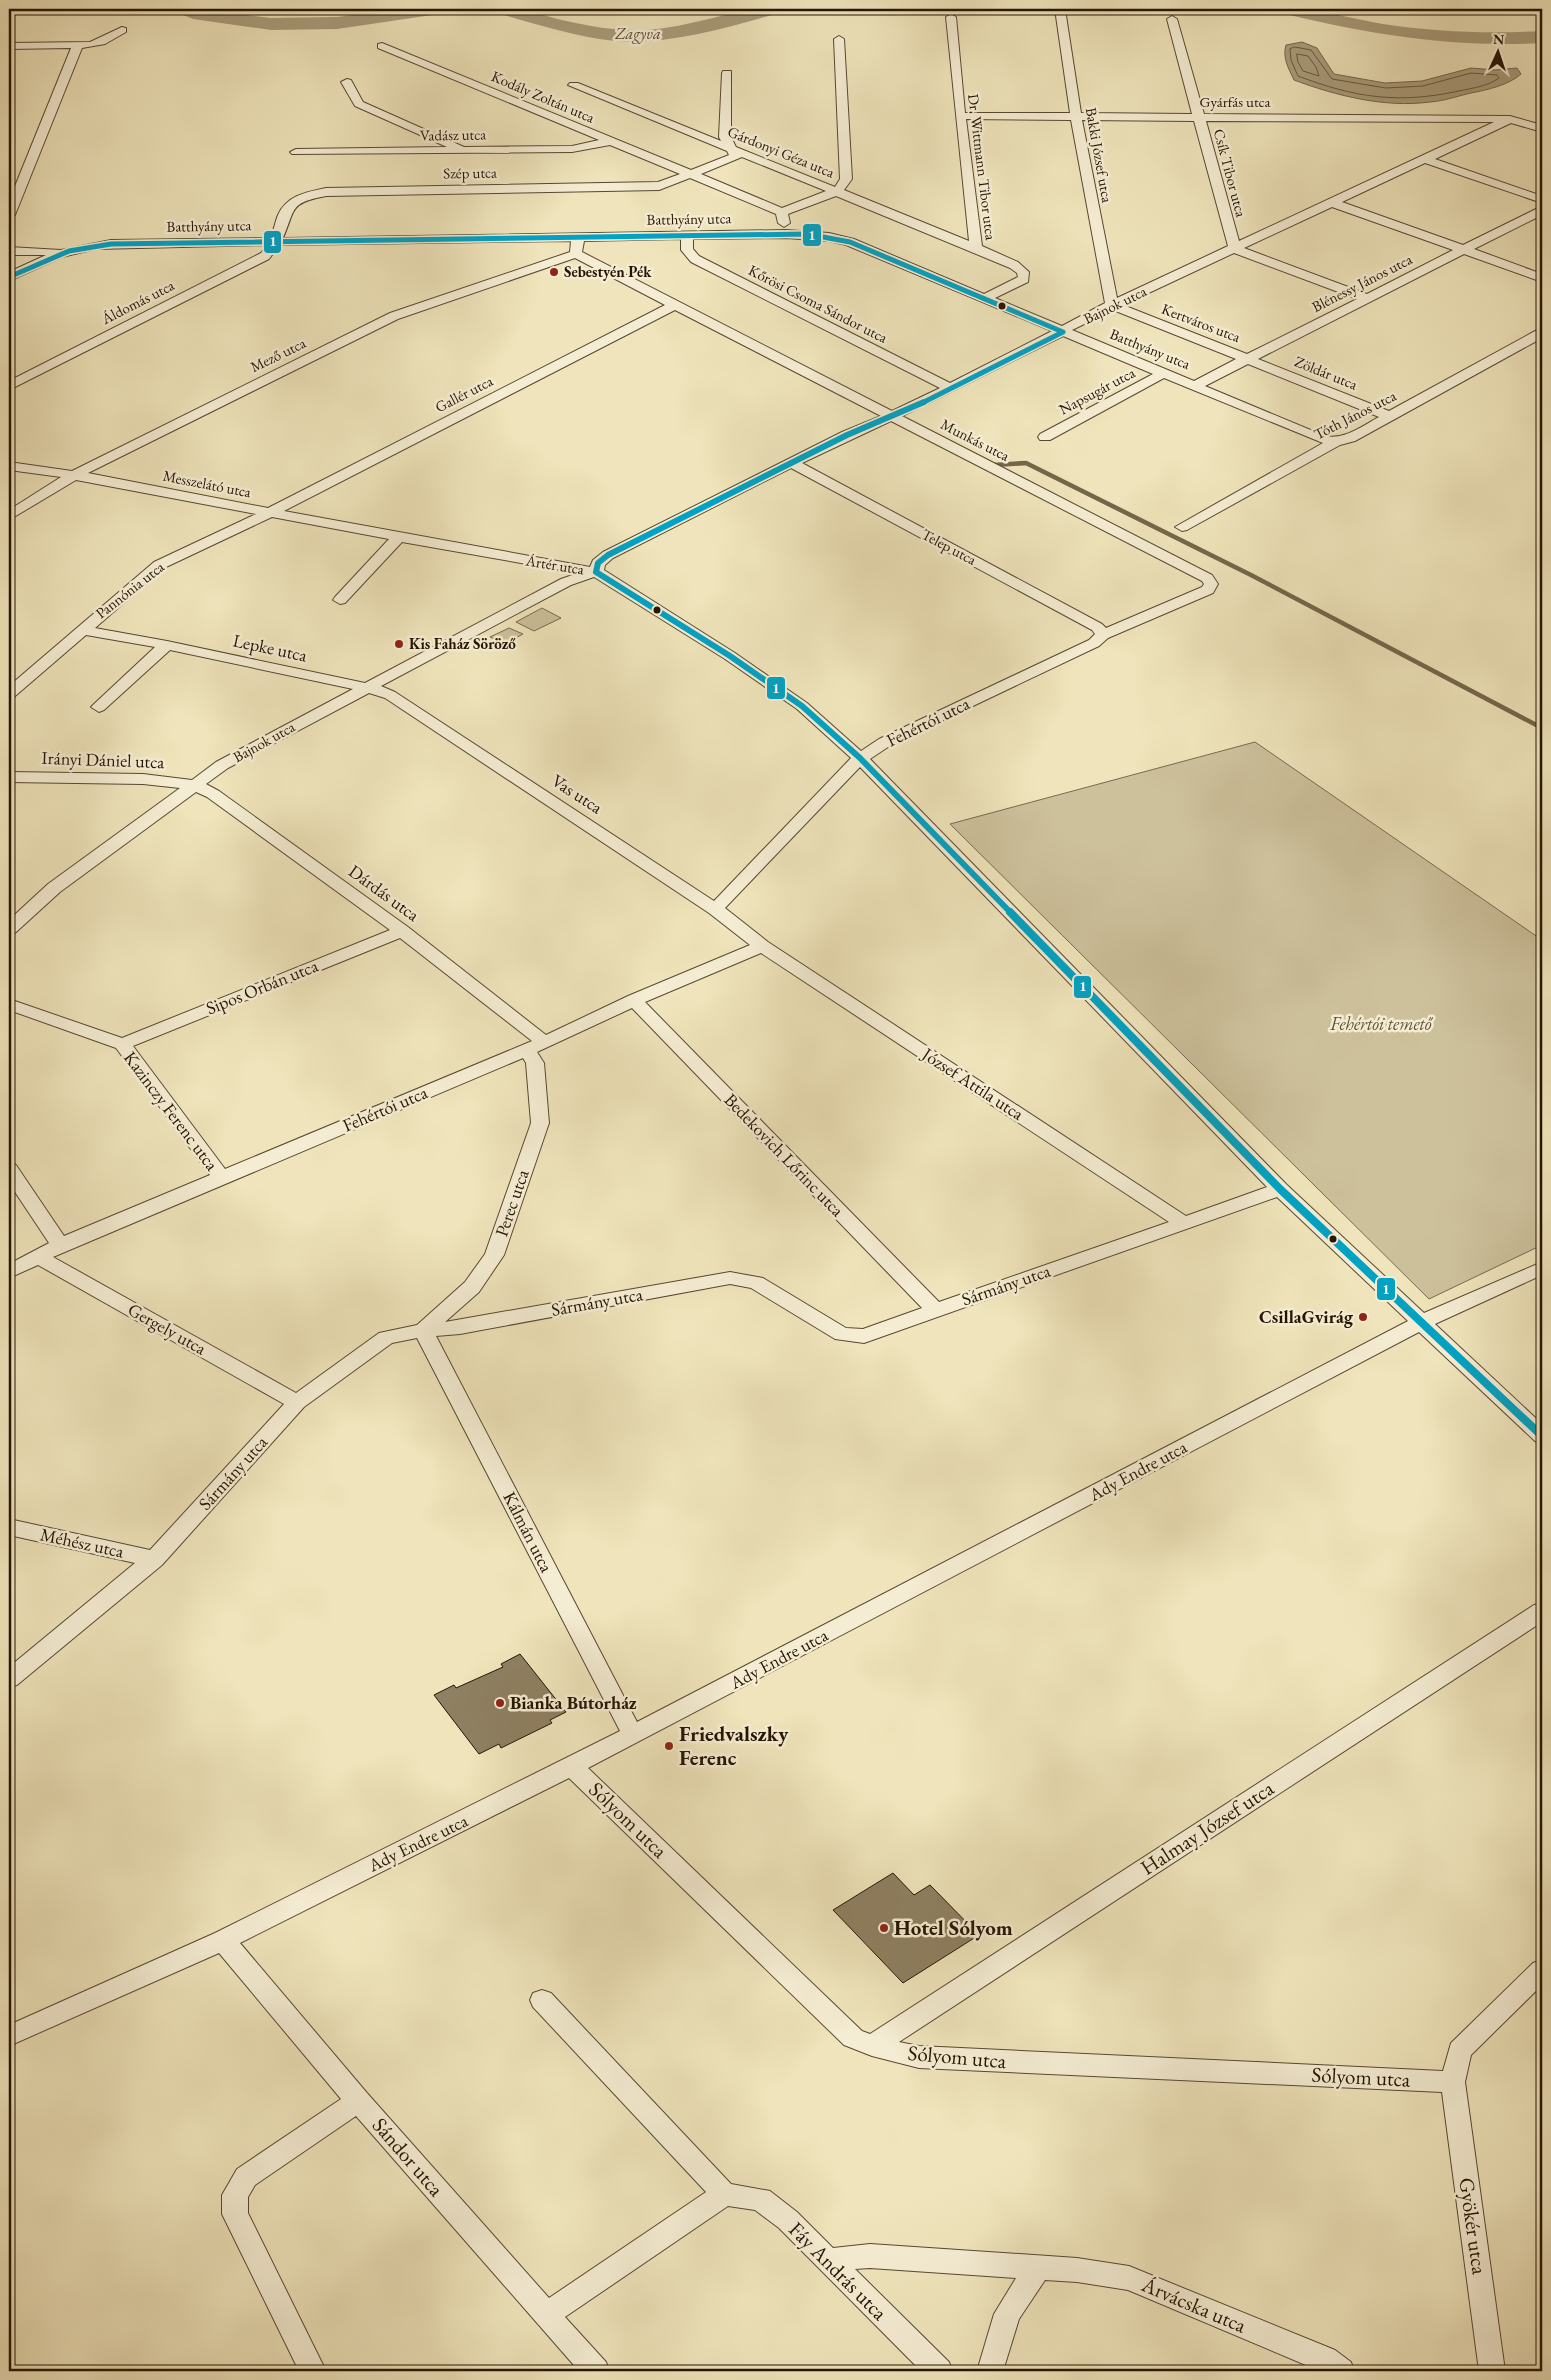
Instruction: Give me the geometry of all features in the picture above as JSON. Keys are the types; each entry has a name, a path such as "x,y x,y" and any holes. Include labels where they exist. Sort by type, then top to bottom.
{"street":[{"name":"Bakki József utca","path":"1060,9 1076,116 1112,305"},
{"name":"Dr. Wittmann Tibor utca","path":"951,17 960,116 976,248 1014,265 1023,272 1024,279 985,298"},
{"name":"Csík Tibor utca","path":"1172,19 1235,249"},
{"path":"9,46 78,45 101,42 122,30"},
{"path":"691,175 782,212 838,191 846,179 839,38"},
{"path":"9,215 78,45"},
{"name":"Kodály Zoltán utca","path":"382,46 691,175"},
{"path":"727,74 725,137 733,150"},
{"path":"347,82 360,104 465,150"},
{"name":"Gárdonyi Géza utca","path":"574,85 976,248"},
{"name":"Gyárfás utca","path":"960,116 1510,119 1542,129"},
{"name":"Bajnok utca","path":"9,929 54,888 222,765 566,582 596,572 598,563 608,555 848,435 894,416 1063,332 1112,305 1510,119"},
{"name":"Vadász utca","path":"296,152 572,149 611,141"},
{"name":"Szép utca","path":"275,241 284,213 296,200 306,195 326,192 659,186 736,157 733,150"},
{"path":"1425,159 1542,200"},
{"path":"1333,203 1542,278"},
{"name":"Blénessy János utca","path":"1196,385 1542,210"},
{"path":"782,212 786,234"},
{"name":"Batthyány utca","path":"9,277 61,252 91,245 111,244 786,234 829,237 850,242 1063,332 1196,385 1321,439 1335,442"},
{"name":"Kőrösi Csoma Sándor utca","path":"687,236 687,250 695,259 950,388"},
{"path":"576,254 578,237"},
{"name":"Áldomás utca","path":"9,386 265,256 274,247 275,241"},
{"path":"1235,249 1367,298"},
{"path":"9,251 61,252"},
{"name":"Munkás utca","path":"576,254 1198,573 1207,578 1211,584 1208,590 1103,635"},
{"name":"Mező utca","path":"9,516 74,475 394,316 576,254"},
{"name":"Gallér utca","path":"269,513 674,305"},
{"name":"Kertváros utca","path":"1112,305 1250,359"},
{"name":"Tóth János utca","path":"1182,527 1335,442 1350,438 1542,333"},
{"name":"Zöldár utca","path":"1250,359 1389,416"},
{"name":"Napsugár utca","path":"1045,437 1164,373"},
{"name":"Telep utca","path":"792,463 1097,627 1103,635"},
{"name":"Messzelátó utca","path":"9,466 74,475 399,537"},
{"name":"Pannónia utca","path":"9,694 81,630 159,565 269,513"},
{"path":"340,600 399,537"},
{"name":"Ártér utca","path":"399,537 596,572 730,656 802,706 860,758"},
{"name":"Lepke utca","path":"81,630 167,645 365,688"},
{"name":"Fehértói utca","path":"715,909 860,758 885,742 1094,643 1103,635"},
{"path":"99,707 167,645"},
{"name":"Vas utca","path":"365,688 390,695 715,909 762,946"},
{"path":"860,758 1280,1189 1542,1436"},
{"name":"Irányi Dániel utca","path":"9,777 144,779 195,785"},
{"name":"Dárdás utca","path":"195,785 214,794 402,931 536,1046"},
{"name":"Sipos Orbán utca","path":"122,1044 402,931"},
{"name":"Fehértói utca","path":"9,1272 60,1245 536,1046 634,1000 762,946"},
{"name":"József Attila utca","path":"762,946 1184,1223"},
{"name":"Bedekovich Lőrinc utca","path":"634,1000 935,1310"},
{"name":"Kazinczy Ferenc utca","path":"9,1004 122,1044 221,1177"},
{"name":"Perec utca","path":"423,1330 472,1287 494,1255 540,1123 535,1063 536,1046"},
{"path":"9,1169 60,1245"},
{"name":"Sármány utca","path":"9,1679 154,1559 297,1402 386,1338 423,1330 469,1325 730,1278 756,1283 842,1334 864,1336 1280,1189"},
{"name":"Gergely utca","path":"38,1256 297,1402"},
{"name":"Ady Endre utca","path":"9,2036 223,1940 572,1766 1420,1323 1542,1268"},
{"name":"Kálmán utca","path":"423,1330 633,1735"},
{"name":"Méhész utca","path":"9,1527 154,1559"},
{"name":"Halmay József utca","path":"872,2046 1542,1612"},
{"name":"Sólyom utca","path":"572,1766 852,2038 872,2046 919,2057 1454,2082"},
{"name":"Sándor utca","path":"223,1940 358,2101 596,2371"},
{"path":"1454,2082 1460,2050 1542,1970"},
{"path":"542,2000 724,2194 546,2315"},
{"name":"Gyökér utca","path":"1454,2082 1492,2371"},
{"path":"313,2371 235,2214 235,2195 246,2177 358,2101"},
{"name":"Fáy András utca","path":"724,2194 761,2199 788,2220 939,2371"},
{"name":"Árvácska utca","path":"827,2260 870,2256 1077,2270 1129,2278 1325,2359 1341,2371"},
{"path":"990,2371 1007,2314 1038,2268"}],"green space":[{"path":"542,608 561,618 534,631 516,622"},
{"path":"509,628 523,634 505,644 490,637"},
{"name":"Fehértói temető","path":"1255,742 1542,940 1542,1245 1429,1299 950,824"}],"water":[{"path":"1302,42 1317,48 1334,74 1385,83 1422,81 1471,68 1495,70 1517,68 1521,74 1498,86 1440,101 1413,103 1379,102 1344,96 1294,80 1287,63 1286,45"}],"building":[{"name":"Bianka Bútorház","path":"520,1654 566,1712 550,1720 552,1723 501,1748 499,1744 479,1754 434,1695 454,1685 456,1688 503,1667 501,1664"},
{"name":"Hotel Sólyom","path":"893,1873 914,1895 930,1885 979,1935 903,1983 833,1910"}],"waterway":[{"name":"Zagyva","path":"184,9 193,14 271,24 337,23 439,9"},
{"name":"Zagyva","path":"502,9 592,32 638,36 684,31 773,9"},
{"name":"Zagyva","path":"1287,9 1318,17 1413,34 1478,39 1542,37"},
{"path":"994,465 1026,463 1251,575 1542,728"}],"transit line":[{"name":"1","path":"9,277 69,251 111,244 807,234 850,242 1063,332"},
{"name":"1","path":"596,572 598,563 608,555 847,435 918,405 1063,332"},
{"name":"1","path":"596,572 730,656 802,706 860,758 1280,1189 1542,1436"}],"place":[{"name":"Sebestyén Pék","path":"554,272"},
{"name":"Kis Faház Söröző","path":"399,644"},
{"name":"CsillaGvirág","path":"1363,1317"},
{"name":"Bianka Bútorház","path":"500,1703"},
{"name":"Friedvalszky Ferenc","path":"669,1746"},
{"name":"Hotel Sólyom","path":"884,1928"}]}
